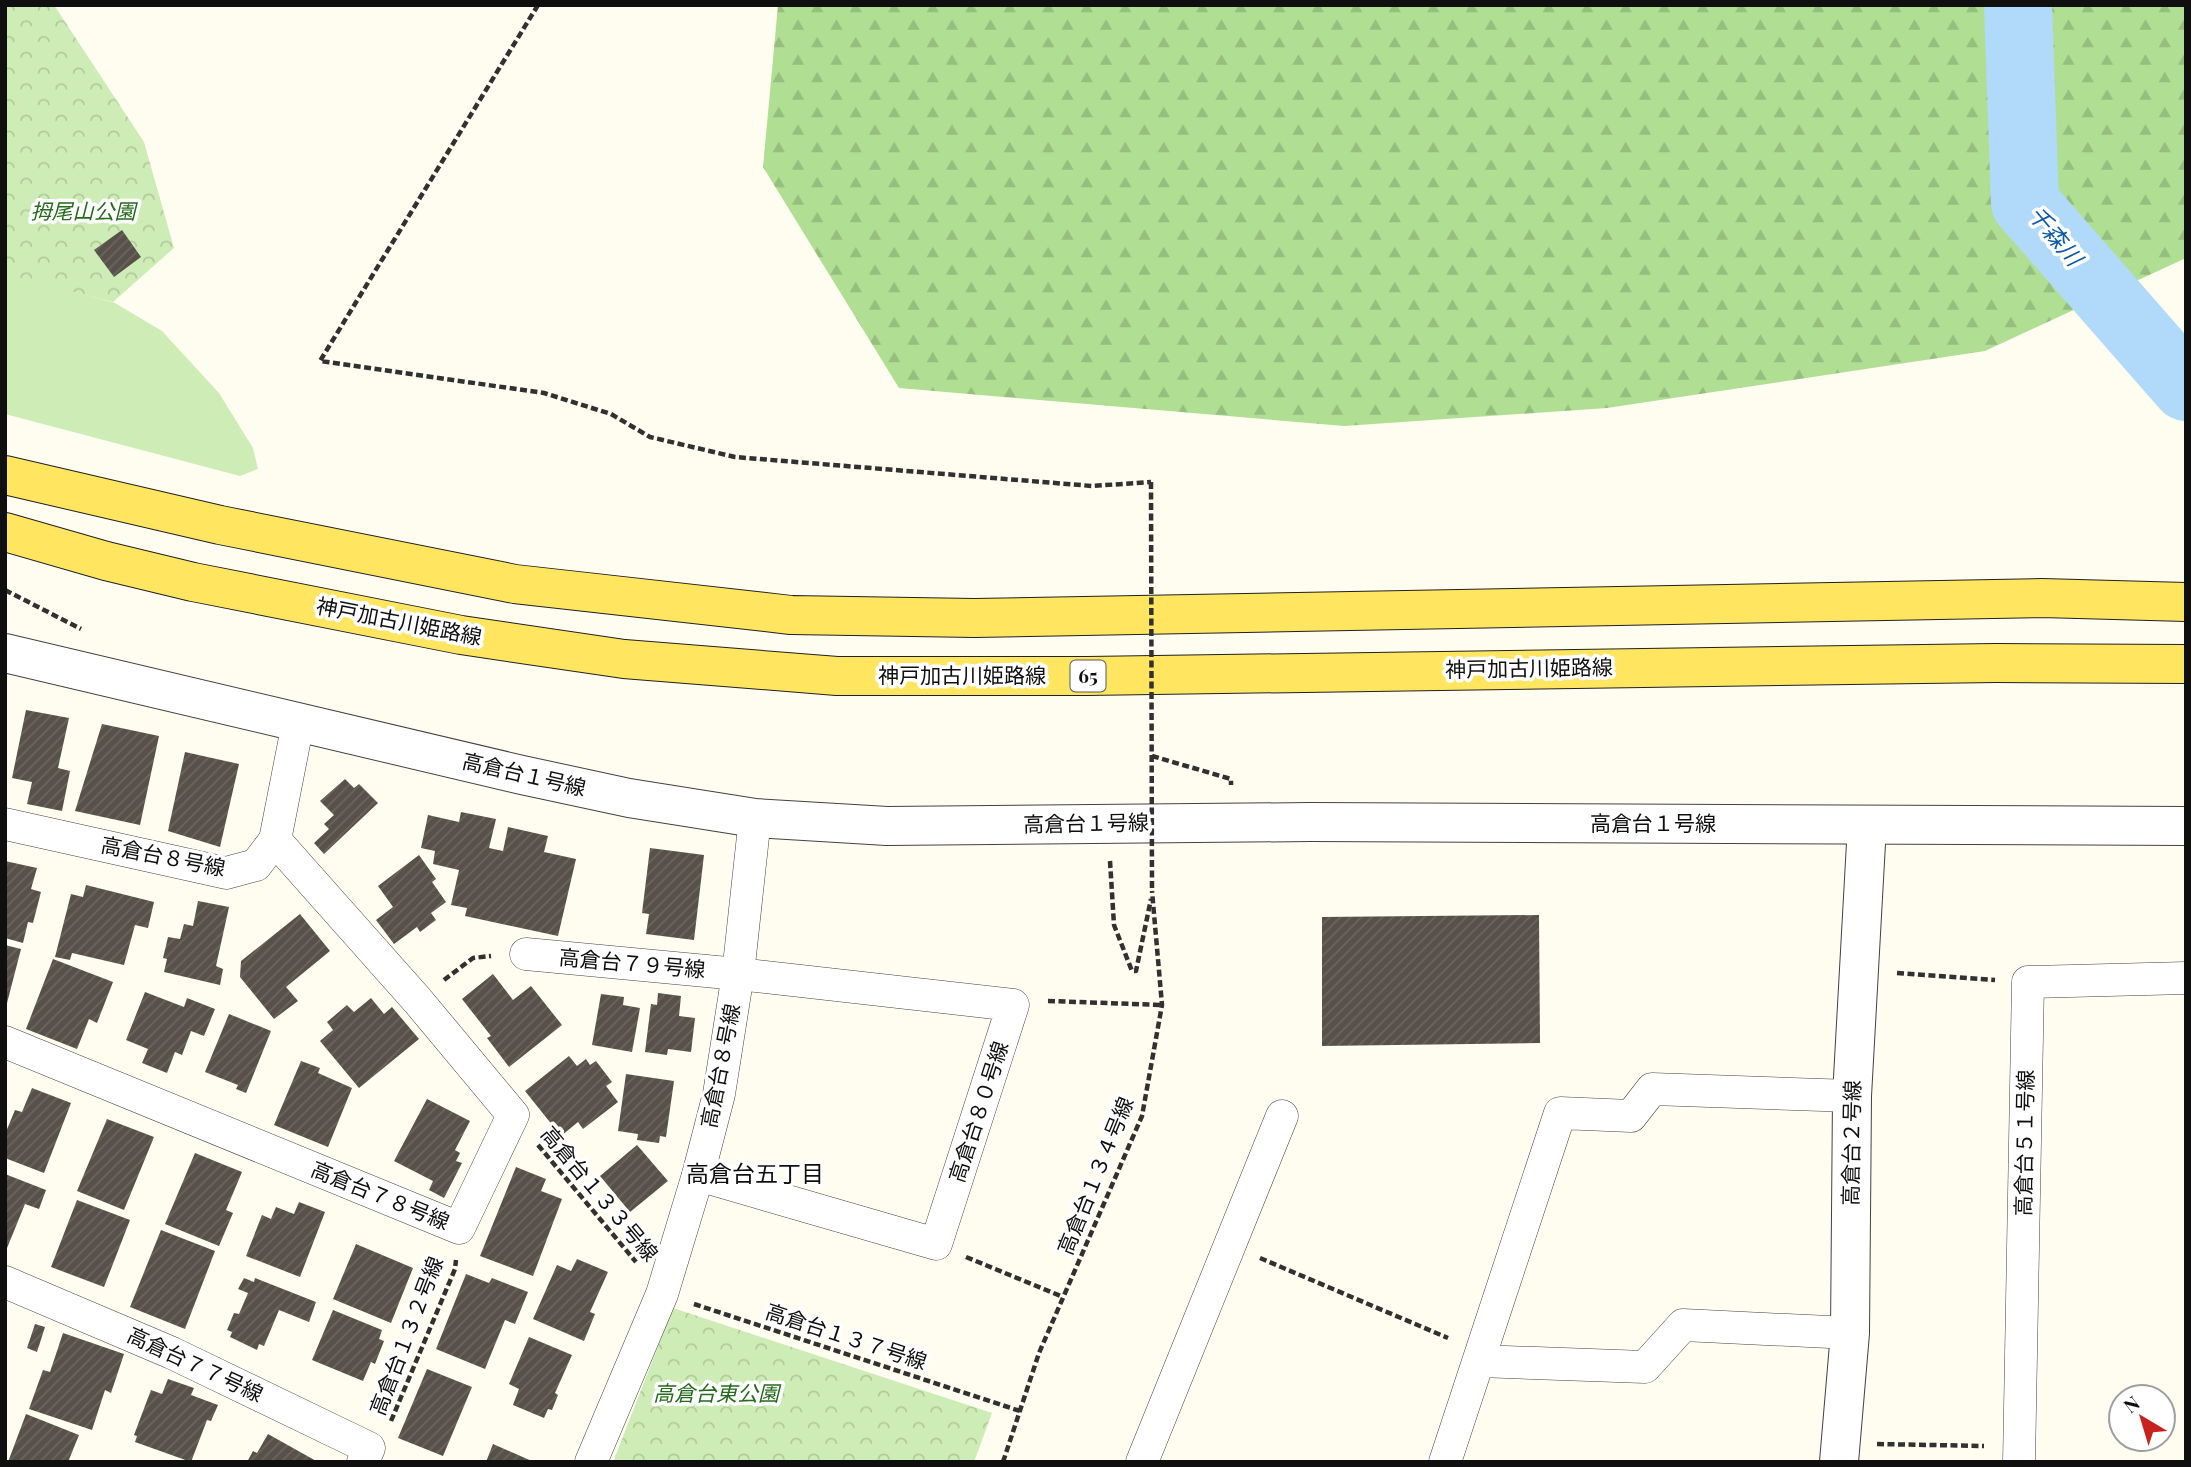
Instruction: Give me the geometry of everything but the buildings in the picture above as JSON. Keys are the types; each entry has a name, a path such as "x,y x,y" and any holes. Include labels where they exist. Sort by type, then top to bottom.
{"main road":[{"path":"5,475 220,525 515,584 790,615 988,618 2042,598 2186,602"},
{"name":"神戸加古川姫路線","path":"5,532 193,582 461,635 624,659 837,676 1169,675 1996,663 2186,664"}],"street":[{"name":"高倉台１号線","path":"5,653 629,798 755,818 887,826 1296,822 2186,826"},
{"name":"高倉台８号線","path":"5,824 226,873 256,865 275,840 298,723"},
{"name":"高倉台８号線","path":"591,1462 662,1294 719,1094 738,974 755,818"},
{"name":"高倉台２号線","path":"1839,1462 1850,1333 1852,1096 1867,825"},
{"path":"275,840 418,1001 513,1115"},
{"name":"高倉台７９号線","path":"526,954 738,974"},
{"path":"738,974 1013,1005"},
{"path":"2028,982 2186,978"},
{"name":"高倉台５１号線","path":"2019,1454 2028,982"},
{"name":"高倉台８０号線","path":"936,1244 1013,1005"},
{"name":"高倉台７８号線","path":"5,1042 459,1228 513,1115"},
{"path":"1445,1462 1560,1113 1631,1116 1652,1089 1852,1096"},
{"path":"1142,1462 1282,1116"},
{"path":"698,1175 936,1244"},
{"name":"高倉台７７号線","path":"5,1282 172,1353 366,1455"},
{"path":"1480,1357 1645,1367 1683,1325 1850,1333"}],"path":[{"path":"538,5 320,361 544,393 611,414 650,437 735,457 1092,486 1151,482 1152,891 1136,971 1132,971 1114,925 1110,859"},
{"path":"5,590 86,632"},
{"path":"1152,756 1231,779"},
{"name":"高倉台１３４号線","path":"1003,1462 1039,1353 1142,1116 1162,1006 1152,891"},
{"path":"418,1001 473,958 526,954"},
{"path":"1897,973 2028,982"},
{"path":"1013,1005 1057,1000 1162,1006"},
{"name":"高倉台１３３号線","path":"513,1115 662,1294"},
{"name":"高倉台１３２号線","path":"366,1455 387,1431 455,1269 459,1228"},
{"path":"936,1244 1063,1297"},
{"path":"1230,1246 1480,1357"},
{"name":"高倉台１３７号線","path":"662,1294 1020,1410"},
{"path":"1877,1444 2019,1454"}],"green space":[{"name":"拇尾山公園","path":"5,5 54,5 144,142 174,248 113,302 5,274"},
{"path":"778,5 2186,5 2186,258 1985,351 1607,408 1344,426 899,388 763,167"},
{"path":"5,272 115,303 162,331 219,393 253,448 258,469 240,476 5,414"},
{"name":"高倉台東公園","path":"673,1308 992,1413 974,1462 613,1462"}],"waterway":[{"name":"千森川","path":"2018,5 2025,203 2186,387"}],"district":[{"name":"高倉台五丁目","path":"755,1174"}]}
